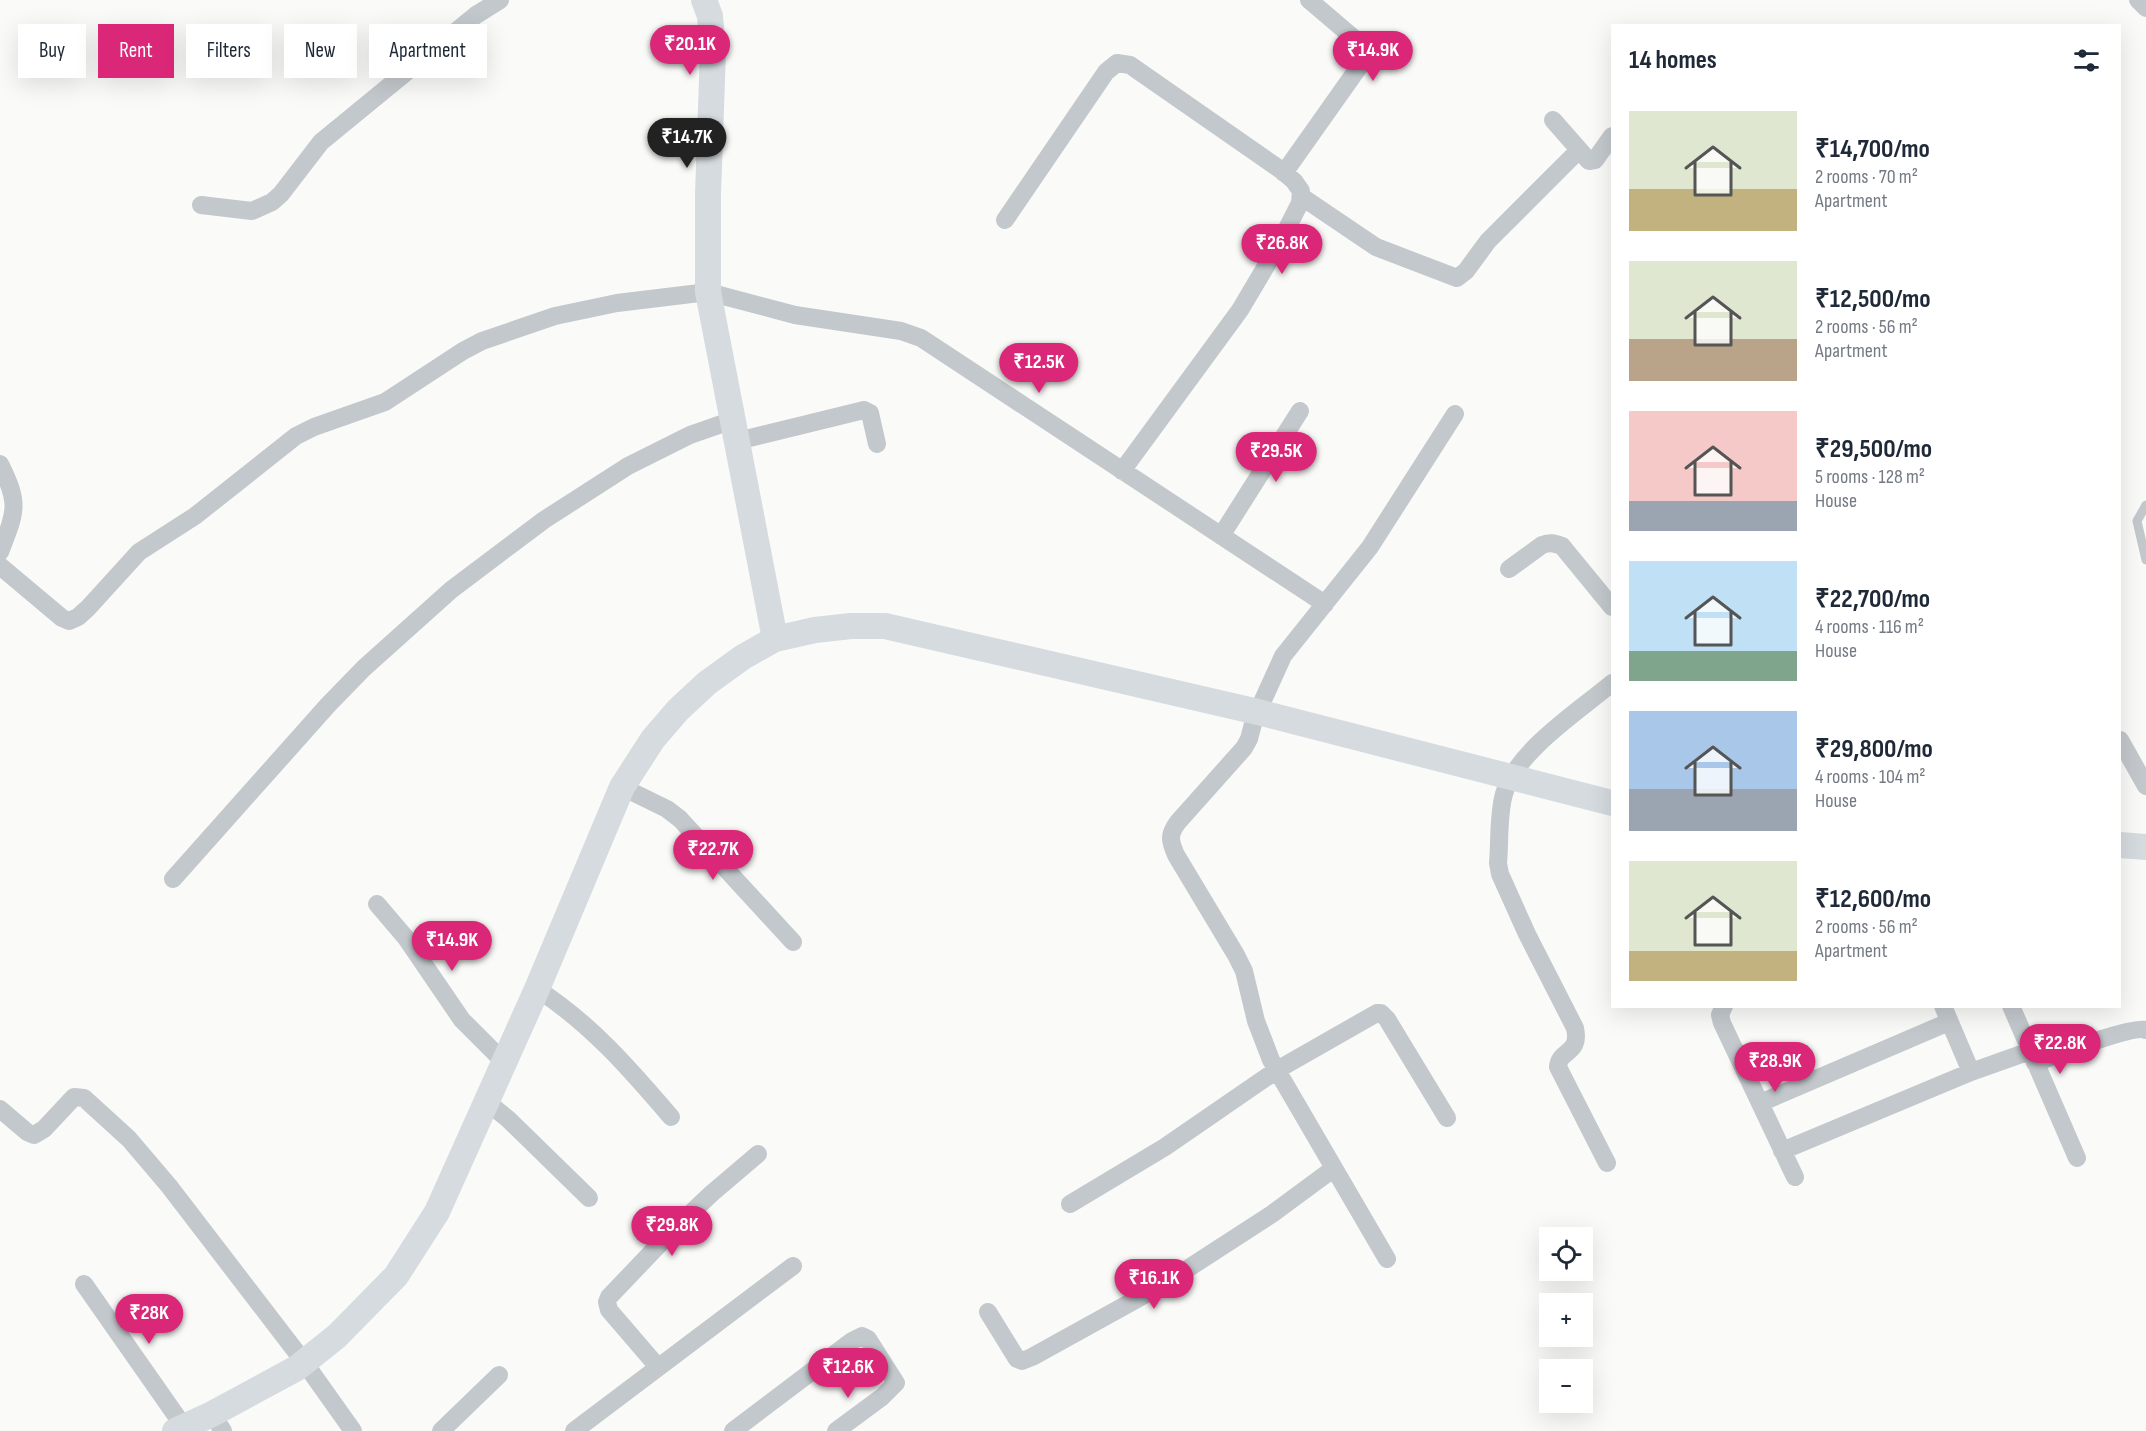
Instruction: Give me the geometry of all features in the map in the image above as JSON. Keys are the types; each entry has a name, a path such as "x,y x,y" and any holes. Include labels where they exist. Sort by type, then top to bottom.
{"street":[{"path":"201,205 252,211 272,202 281,194 311,152 335,129 476,15 500,0"},
{"path":"704,0 710,16 713,51 709,145 708,292 775,639"},
{"path":"1284,173 1365,62 1366,57 1363,46 1309,0"},
{"path":"2138,0 2146,8"},
{"path":"1005,220 1106,72 1117,63 1130,65 1284,173 1298,186 1302,197 1376,247 1457,278 1466,271 1488,241 1578,151"},
{"path":"1553,120 1578,151 1591,162 1600,154 1611,138"},
{"path":"1122,471 1255,287 1302,197"},
{"path":"0,566 62,618 69,621 88,608 139,552 195,516 296,436 314,427 385,402 463,351 498,335 582,309 708,292 795,315 914,334 1325,604"},
{"path":"173,879 364,668 451,590 544,520 590,489 628,466 690,435 864,410 870,413 877,444"},
{"path":"1221,536 1300,411"},
{"path":"1387,1259 1277,1070 1256,1021 1244,971 1176,855 1170,840 1171,832 1178,822 1244,748 1283,656 1370,547 1455,414"},
{"path":"0,464 11,486 15,503 12,522 0,552"},
{"path":"1509,569 1542,545 1554,543 1562,546 1611,606"},
{"path":"84,1284 179,1429 218,1424 254,1392 314,1377 338,1336 396,1276 498,1110 504,1062 548,996 636,794 653,739 678,710 707,683 743,657 775,639 815,630 851,626 885,626 1507,786 1611,802"},
{"path":"1607,1163 1558,1067 1560,1060 1575,1045 1577,1040 1575,1028 1527,934 1498,869 1507,786 1530,752 1611,684"},
{"path":"2121,742 2146,786"},
{"path":"636,794 667,809 680,819 793,942"},
{"path":"2121,845 2146,847"},
{"path":"377,904 406,938 462,1020 504,1062"},
{"path":"548,996 616,1054 670,1117"},
{"path":"1723,1008 1720,1015 1722,1023 1795,1177"},
{"path":"2012,1008 2077,1158"},
{"path":"1070,1204 1165,1147 1277,1070 1371,1015 1382,1013 1387,1018 1447,1119"},
{"path":"1760,1103 1946,1014 1971,1072"},
{"path":"1782,1151 1971,1072 2126,1031 2142,1028 2146,1030"},
{"path":"0,1109 27,1132 34,1135 44,1129 74,1097 84,1098 129,1139 169,1186 353,1431"},
{"path":"498,1110 589,1198"},
{"path":"658,1367 609,1310 607,1307 609,1297 687,1216 758,1154"},
{"path":"988,1312 1017,1359 1032,1357 1164,1284 1272,1214 1333,1168"},
{"path":"574,1431 793,1266"},
{"path":"733,1431 852,1341 862,1336 868,1339 896,1383 882,1397 836,1431"},
{"path":"441,1431 499,1375"}],"lane":[{"path":"2144,508 2137,521 2146,560"}]}
